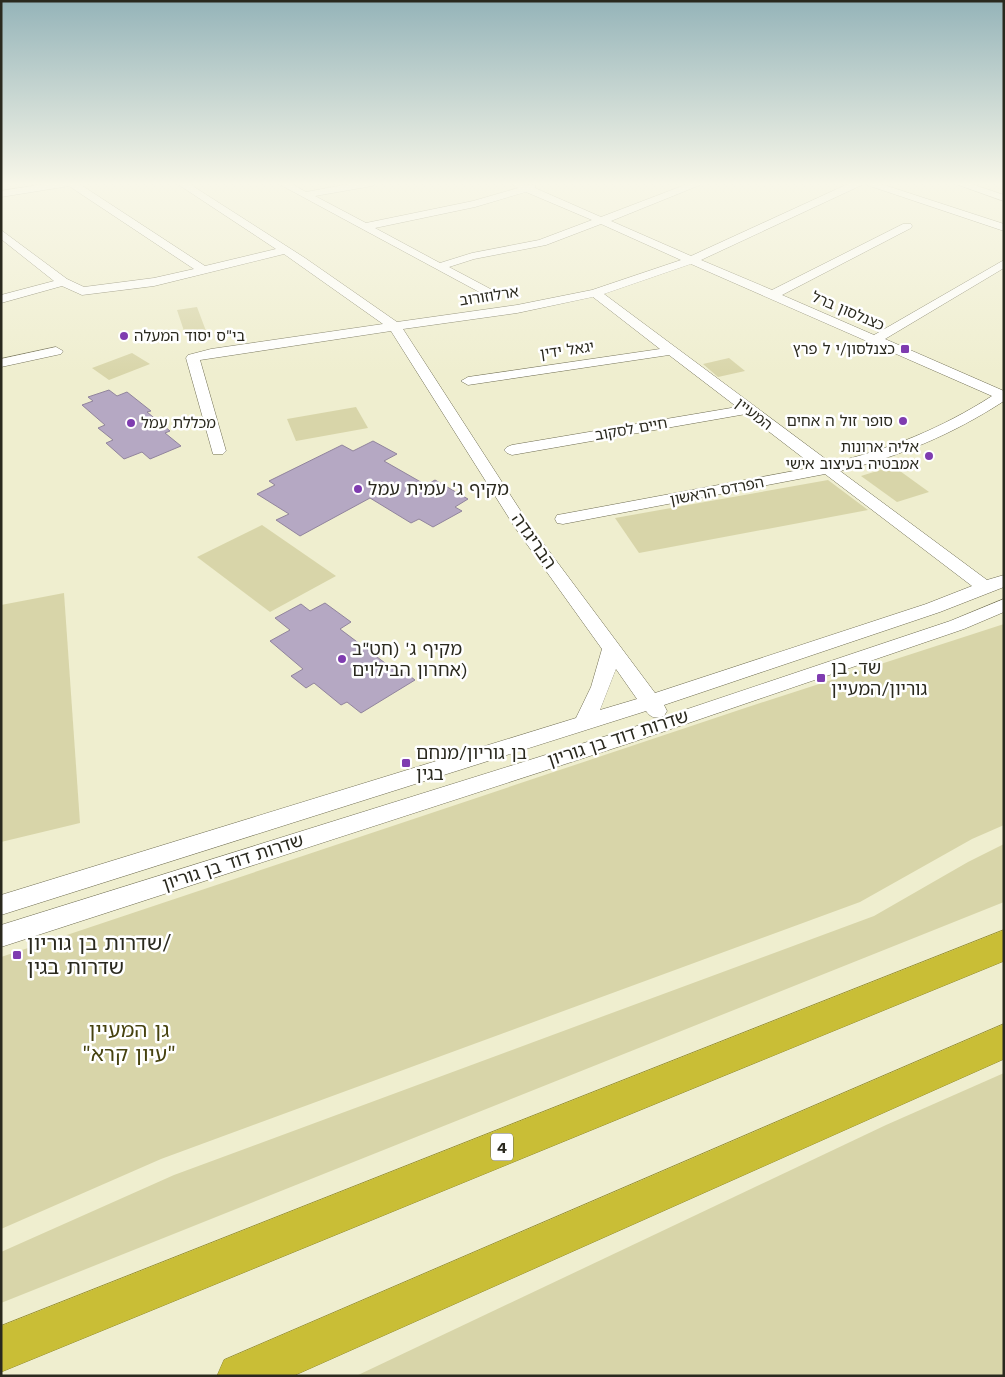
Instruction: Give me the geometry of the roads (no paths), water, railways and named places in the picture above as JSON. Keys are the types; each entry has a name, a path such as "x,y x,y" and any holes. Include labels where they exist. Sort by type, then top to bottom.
{"highway":[{"name":"4","path":"1,1349 1004,945"},
{"path":"240,1376 1004,1041"}],"street":[{"path":"12,247 63,282 82,291 115,288 204,271 286,250"},
{"path":"166,247 204,271"},
{"path":"282,247 395,327"},
{"path":"402,247 494,296"},
{"path":"439,267 472,256 519,247"},
{"name":"כצנלסון ברל","path":"663,247 1003,395"},
{"name":"ארלוזורוב","path":"218,451 193,358 211,353 517,309 595,293 691,260 719,247"},
{"path":"772,295 865,247"},
{"path":"266,256 301,260"},
{"path":"874,340 1004,263"},
{"path":"1,299 63,282"},
{"name":"המעיין","path":"595,293 749,409 768,426 831,470 986,588"},
{"name":"הבריגדה","path":"395,327 524,529 665,723"},
{"path":"1,363 56,351"},
{"name":"יגאל ידין","path":"468,382 672,351"},
{"name":"הפרדס הראשון","path":"563,519 831,470 896,451 964,422 1003,395"},
{"name":"חיים לסקוב","path":"512,450 749,409"},
{"name":"שדרות דוד בן גוריון","path":"1,905 651,702 914,615 1004,580"},
{"name":"שדרות דוד בן גוריון","path":"1,936 665,723 957,625 1004,605"},
{"path":"584,722 603,684 611,650"}],"place":[{"name":"בי\"ס יסוד המעלה","path":"124,336"},
{"name":"כצנלסון/י ל פרץ","path":"905,349"},
{"name":"סופר זול ה אחים","path":"903,421"},
{"name":"מכללת עמל","path":"131,423"},
{"name":"אליה ארונות אמבטיה בעיצוב אישי","path":"929,456"},
{"name":"מקיף ג' עמית עמל","path":"358,489"},
{"name":"מקיף ג' (חט\"ב אחרון הבילוים)","path":"342,659"},
{"name":"שד. בן גוריון/המעיין","path":"821,678"},
{"name":"בן גוריון/מנחם בגין","path":"406,763"},
{"name":"שדרות בן גוריון/ שדרות בגין","path":"17,955"}],"park label":[{"name":"גן המעיין \"עיון קרא\"","path":"129,1042"}]}
